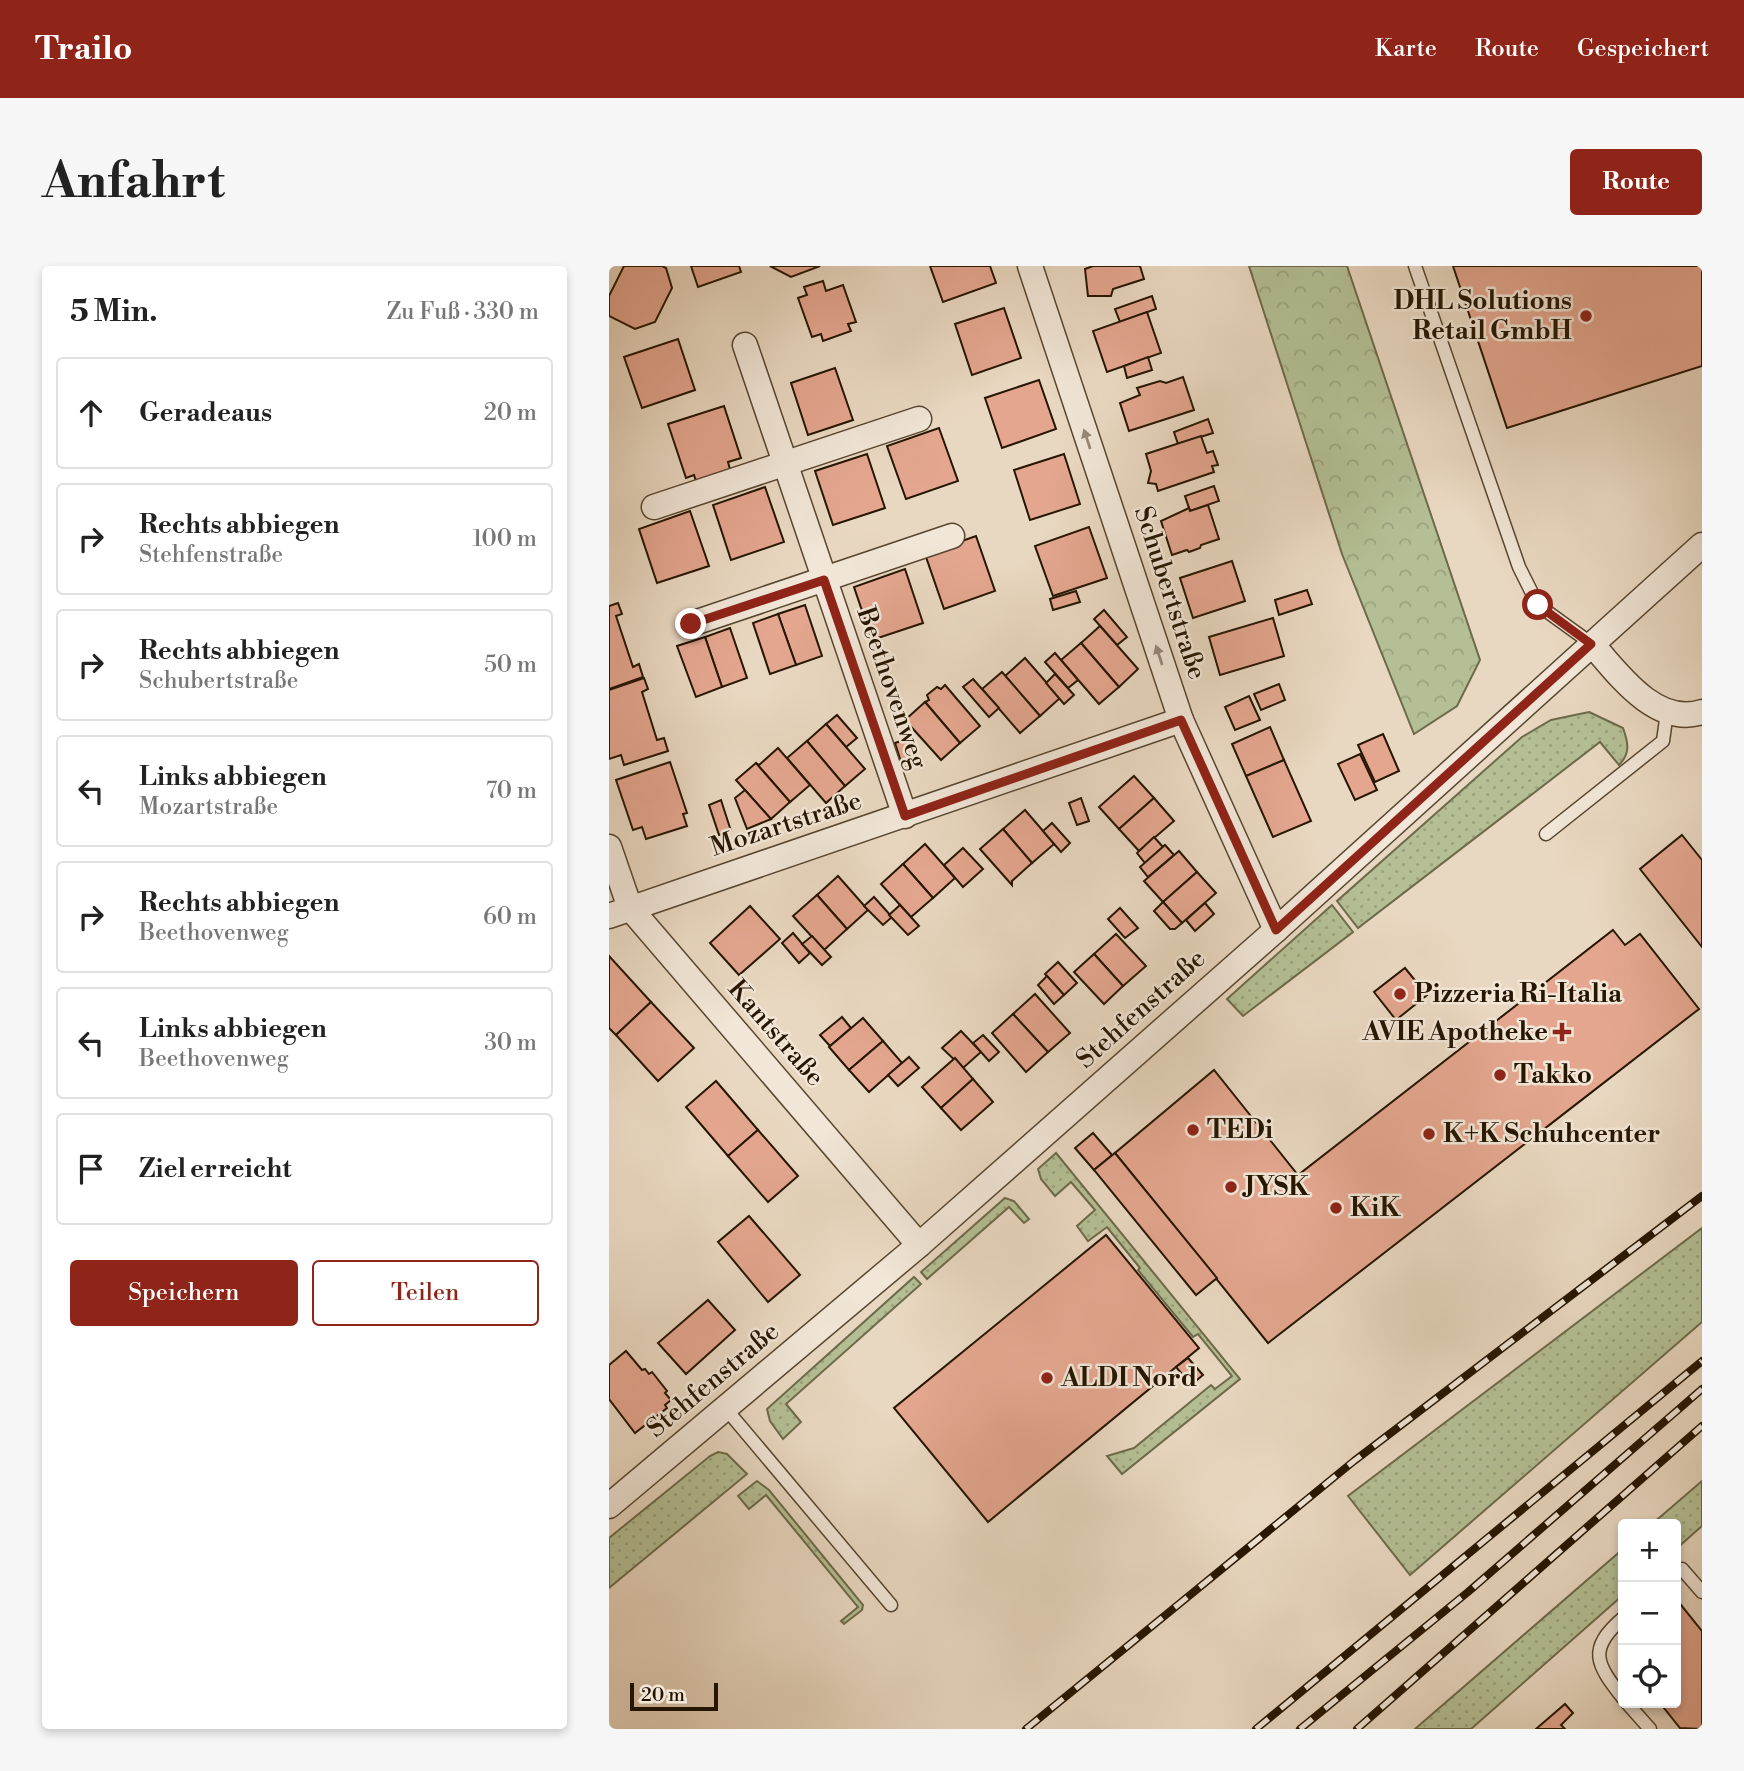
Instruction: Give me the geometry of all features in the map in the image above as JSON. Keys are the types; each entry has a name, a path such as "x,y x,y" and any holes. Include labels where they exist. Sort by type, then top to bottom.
{"street":[{"name":"Schubertstraße","path":"1030,266 1181,720 1276,930"},
{"name":"Beethovenweg","path":"745,345 905,816"},
{"path":"654,507 919,419"},
{"path":"691,624 952,536"},
{"name":"Stehfenstraße","path":"609,1506 919,1245 1276,930 1702,545"},
{"path":"1591,644 1646,700 1667,712 1702,712"},
{"name":"Mozartstraße","path":"620,912 1181,720"},
{"name":"Kantstraße","path":"609,847 620,912 919,1245"}],"lane":[{"path":"1415,266 1519,567 1538,605 1591,644"},
{"path":"1546,834 1663,741 1667,712"},
{"path":"726,1409 891,1605"},
{"path":"1681,1570 1702,1592"},
{"path":"1618,1623 1602,1640 1599,1651 1608,1677 1618,1691"},
{"path":"1631,1708 1650,1729"}],"green space":[{"path":"1249,266 1347,266 1480,660 1457,706 1414,734 1342,554"},
{"path":"1589,712 1623,728 1627,747 1619,765 1600,742 1358,928 1337,901 1522,737 1551,720"},
{"path":"1332,905 1353,932 1243,1016 1227,999"},
{"path":"1056,1153 1240,1379 1122,1474 1107,1456 1134,1448 1211,1385 1215,1389 1232,1376 1198,1334 1193,1337 1107,1227 1088,1241 1077,1226 1095,1210 1071,1182 1055,1196 1041,1179 1038,1169"},
{"path":"1005,1198 1014,1201 1029,1219 1024,1223 1009,1207 927,1279 921,1272"},
{"path":"1702,1228 1702,1322 1410,1575 1348,1496"},
{"path":"914,1277 921,1284 786,1404 801,1422 783,1439 770,1421 767,1409"},
{"path":"718,1452 727,1454 747,1474 609,1588 609,1538"},
{"path":"757,1481 769,1490 863,1605 862,1610 844,1624 841,1621 858,1607 766,1495 749,1509 738,1496"},
{"path":"1702,1481 1702,1526 1681,1545 1681,1519 1658,1519"},
{"path":"1618,1553 1618,1599 1471,1729 1415,1729"}],"building":[{"path":"624,266 666,268 672,288 655,322 635,329 609,316 609,296"},
{"path":"691,266 739,266 741,272 698,287"},
{"path":"770,266 820,266 791,277"},
{"path":"930,266 990,266 996,283 943,302"},
{"path":"1093,266 1140,266 1144,279 1113,289 1111,296 1088,296 1085,269"},
{"name":"DHL Solutions Retail GmbH","path":"1453,266 1702,266 1702,366 1507,428"},
{"path":"823,281 826,291 843,285 856,322 848,324 851,331 823,341 821,334 812,337 798,298 807,295 804,287"},
{"path":"1152,296 1156,309 1120,322 1115,309"},
{"path":"1004,308 1021,358 972,375 955,324"},
{"path":"1147,312 1161,353 1107,372 1093,331"},
{"path":"678,339 695,390 642,408 624,357"},
{"path":"1148,357 1152,370 1127,378 1124,366"},
{"path":"835,368 853,420 808,435 791,383"},
{"path":"1183,377 1194,410 1129,431 1120,403 1140,395 1137,388"},
{"path":"1039,380 1056,429 1002,448 985,398"},
{"path":"724,406 741,458 728,462 731,473 697,484 694,475 686,478 668,424"},
{"path":"1208,419 1213,433 1178,444 1174,432"},
{"path":"939,428 958,481 906,499 887,446"},
{"path":"1201,436 1207,453 1213,451 1218,465 1212,466 1214,472 1158,491 1156,484 1148,483 1151,471 1146,454"},
{"path":"867,454 885,508 833,525 815,471"},
{"path":"1064,454 1080,504 1030,520 1014,470"},
{"path":"1214,486 1219,501 1190,511 1185,496"},
{"path":"765,487 784,542 731,560 713,505"},
{"path":"1208,505 1219,539 1189,552 1187,550 1172,555 1161,521 1189,508 1190,511"},
{"path":"690,511 709,566 657,583 639,529"},
{"path":"1089,527 1107,578 1053,596 1035,546"},
{"path":"976,536 995,591 944,609 925,554"},
{"path":"1232,561 1245,601 1193,618 1180,578"},
{"path":"905,569 923,623 872,640 854,587"},
{"path":"1307,590 1312,604 1279,615 1275,600"},
{"path":"1076,591 1080,602 1053,610 1050,599"},
{"path":"618,603 622,614 616,616 633,667 639,664 643,677 609,689 609,606"},
{"path":"805,605 822,656 796,665 778,614"},
{"path":"1104,610 1127,637 1117,645 1094,619"},
{"path":"778,614 796,665 770,674 753,623"},
{"path":"1273,618 1284,656 1220,675 1209,637"},
{"path":"1100,626 1138,669 1119,687 1081,643"},
{"path":"730,628 747,678 722,687 705,637"},
{"path":"705,637 722,687 696,697 677,646"},
{"path":"1081,643 1119,687 1099,704 1061,660"},
{"path":"1055,653 1078,680 1068,688 1045,662"},
{"path":"1025,658 1060,698 1040,716 1005,676"},
{"path":"1002,672 1040,716 1020,733 982,689"},
{"path":"1055,674 1074,695 1064,704 1046,683"},
{"path":"644,678 648,689 642,692 657,740 664,738 668,751 624,765 621,755 609,759 609,690"},
{"path":"973,679 999,708 989,717 963,687"},
{"path":"1279,684 1285,700 1261,710 1254,694"},
{"path":"945,685 980,726 960,743 925,702 929,700 927,695 937,687 941,689"},
{"path":"1249,696 1260,720 1235,730 1225,707"},
{"path":"925,702 960,743 941,760 905,720"},
{"path":"837,715 857,738 846,747 826,724"},
{"path":"826,724 865,769 845,786 807,741"},
{"path":"1270,727 1284,760 1246,776 1232,744"},
{"path":"1383,734 1399,771 1375,782 1358,745"},
{"path":"907,739 916,764 903,768 895,743"},
{"path":"807,741 845,786 826,803 787,758"},
{"path":"778,748 810,785 790,802 756,763 759,765"},
{"path":"1360,754 1377,790 1355,800 1338,764"},
{"path":"1284,760 1311,821 1273,837 1246,776"},
{"path":"670,762 687,813 683,814 687,826 646,839 642,827 633,830 616,780"},
{"path":"756,763 790,802 771,819 736,780"},
{"path":"1134,776 1154,798 1119,829 1099,807"},
{"path":"745,790 771,819 747,829 735,798"},
{"path":"1081,798 1089,821 1077,825 1069,803"},
{"path":"1154,798 1174,821 1139,851 1119,829"},
{"path":"721,800 731,831 719,835 709,805"},
{"path":"1025,810 1056,846 1054,844 1032,863 1003,829"},
{"path":"1052,823 1070,843 1061,852 1043,831"},
{"path":"1003,829 1032,863 1012,881 1012,885 980,849"},
{"path":"1682,835 1702,860 1702,947 1640,869"},
{"path":"1154,837 1163,847 1145,863 1137,853"},
{"path":"925,844 955,878 933,898 903,864"},
{"path":"1165,845 1174,855 1148,877 1140,867"},
{"path":"963,848 983,869 963,887 944,865"},
{"path":"1179,851 1197,872 1163,902 1144,881"},
{"path":"903,864 933,898 911,917 881,884"},
{"path":"1197,872 1216,893 1182,923 1163,902"},
{"path":"838,876 868,910 847,929 817,895"},
{"path":"817,895 847,929 824,950 793,916"},
{"path":"874,897 892,917 883,925 864,906"},
{"path":"1163,902 1182,923 1175,929 1170,929 1154,911"},
{"path":"1205,903 1214,914 1195,931 1186,920"},
{"path":"900,905 919,926 908,935 889,915"},
{"path":"750,906 780,939 739,975 710,943"},
{"path":"1120,908 1138,928 1125,938 1108,919"},
{"path":"1613,930 1625,945 1640,934 1699,1009 1268,1343 1115,1153 1214,1070 1298,1175"},
{"path":"793,933 810,953 799,963 782,943"},
{"path":"1116,934 1146,966 1123,986 1094,954"},
{"path":"812,936 831,957 822,965 802,944"},
{"path":"1094,954 1123,986 1104,1004 1074,972"},
{"path":"609,956 651,1002 616,1035 609,1028"},
{"path":"1058,962 1077,983 1064,995 1045,974"},
{"name":"Pizzeria Ri-Italia","path":"1405,968 1427,995 1396,1020 1374,992"},
{"path":"1047,976 1064,995 1054,1004 1038,985"},
{"path":"1035,994 1070,1033 1048,1052 1013,1014"},
{"path":"651,1002 694,1048 658,1081 616,1035"},
{"path":"1013,1014 1048,1052 1026,1072 992,1033"},
{"path":"842,1017 851,1028 830,1046 820,1035"},
{"path":"863,1018 883,1041 849,1070 829,1047"},
{"path":"961,1031 981,1052 963,1068 942,1048"},
{"path":"983,1035 999,1052 989,1061 973,1043"},
{"path":"883,1041 902,1063 869,1092 849,1070"},
{"path":"909,1057 919,1068 898,1086 888,1075"},
{"path":"955,1058 973,1079 941,1108 922,1087"},
{"path":"973,1079 993,1102 961,1130 941,1108"},
{"path":"716,1081 758,1130 728,1156 686,1107"},
{"path":"758,1130 798,1176 768,1202 728,1156"},
{"path":"1093,1133 1112,1155 1094,1170 1075,1148"},
{"path":"1115,1153 1217,1278 1196,1295 1094,1170"},
{"path":"749,1216 800,1275 768,1302 718,1242"},
{"name":"ALDI Nord","path":"1106,1235 1199,1348 988,1522 894,1408"},
{"path":"708,1300 735,1330 686,1374 658,1343"},
{"path":"626,1351 642,1370 645,1369 649,1374 652,1372 671,1400 665,1405 667,1408 635,1433 609,1399 609,1365"},
{"path":"1188,1358 1203,1375 1191,1385 1176,1367"},
{"path":"1681,1605 1702,1631 1702,1729 1680,1728 1664,1708 1681,1708"},
{"path":"1565,1704 1573,1713 1561,1725 1565,1729 1536,1729"}],"railway":[{"path":"1026,1729 1354,1461 1702,1196"},
{"path":"1256,1729 1702,1361"},
{"path":"1300,1729 1468,1592 1702,1389"},
{"path":"1357,1729 1702,1426"}],"place":[{"name":"DHL Solutions Retail GmbH","path":"1586,316"},
{"name":"Pizzeria Ri-Italia","path":"1400,994"},
{"name":"AVIE Apotheke","path":"1562,1032"},
{"name":"Takko","path":"1500,1075"},
{"name":"TEDi","path":"1193,1130"},
{"name":"K+K Schuhcenter","path":"1429,1134"},
{"name":"JYSK","path":"1231,1187"},
{"name":"KiK","path":"1336,1208"},
{"name":"ALDI Nord","path":"1047,1378"}],"route":[{"path":"691,624 824,580 905,816 1181,720 1276,930 1591,644 1538,605"}]}
